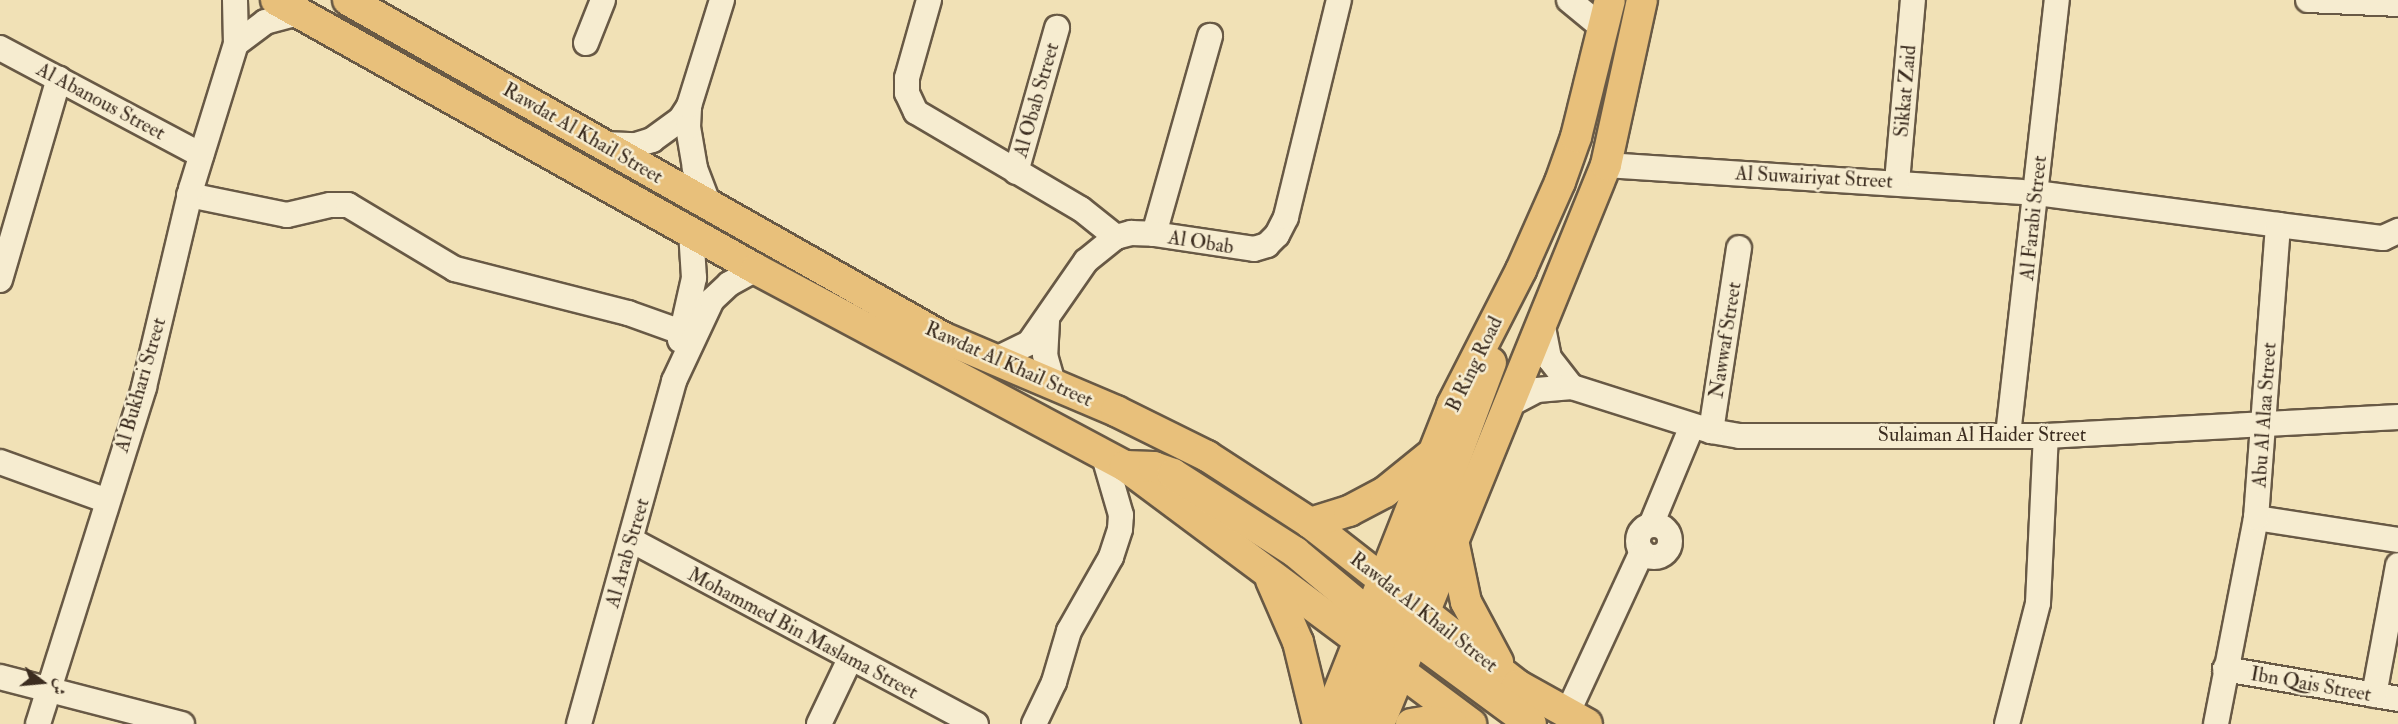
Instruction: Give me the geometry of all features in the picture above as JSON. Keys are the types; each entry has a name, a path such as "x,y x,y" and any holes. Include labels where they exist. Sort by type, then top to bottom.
{"main road":[{"name":"Rawdat Al Khail Street","path":"348,0 921,326 992,361 1170,436 1242,477 1310,523 1390,627 1471,724"},
{"name":"B Ring Road","path":"1326,724 1390,627 1453,538 1606,165 1643,0"},
{"name":"Rawdat Al Khail Street","path":"287,7 756,269 1114,460 1270,577 1390,627 1517,685 1577,719"},
{"name":"B Ring Road","path":"1379,724 1390,627 1434,452 1452,405 1505,301 1563,173 1606,14"},
{"path":"1353,724 1483,387 1505,301"},
{"path":"1310,523 1349,511 1385,492 1434,452"},
{"path":"1114,460 1154,467 1173,474 1295,552 1390,627 1531,724"},
{"path":"1453,538 1459,579 1472,617 1491,653 1517,685"},
{"path":"1270,577 1298,642 1318,724"},
{"path":"1410,724 1429,721 1452,724"}],"street":[{"name":"Al Bukhari Street","path":"38,724 105,500 144,387 190,192 236,44 235,0"},
{"path":"586,43 603,0"},
{"path":"601,144 636,145 652,140 680,120 689,106 722,0"},
{"path":"929,0 907,78 907,93 916,112 1081,209 1116,237"},
{"name":"Al Obab","path":"1210,36 1154,234 1254,249 1267,244 1277,235 1286,217 1339,0"},
{"path":"1569,0 1606,14"},
{"name":"Sikkat Zaid","path":"1897,182 1912,0"},
{"name":"Al Farabi Street","path":"2008,435 2029,193 2057,0"},
{"path":"2308,0 2398,4"},
{"path":"236,44 287,7"},
{"name":"Al Obab Street","path":"1016,172 1057,28"},
{"name":"Al Abanous Street","path":"0,48 201,155"},
{"path":"0,280 59,78"},
{"path":"689,106 690,148 709,205"},
{"name":"Al Suwairiyat Street","path":"1606,165 1897,182 2029,193 2278,225"},
{"path":"190,192 287,215 330,205 348,206 455,269 628,313 645,313 683,328"},
{"path":"2278,225 2383,238 2398,231"},
{"name":"Abu Al Alaa Street","path":"2216,724 2224,669 2256,518 2278,225"},
{"name":"Al Arab Street","path":"579,724 674,381 695,271 691,232"},
{"path":"992,361 1029,343 1047,321 1086,261 1116,237 1131,233 1154,234"},
{"name":"Nawwaf Street","path":"1577,719 1642,552 1658,557 1670,545 1666,531 1651,525 1702,429 1739,248"},
{"name":"Al Arab Street","path":"674,381 712,300 729,284 756,269"},
{"path":"1047,321 1045,355 1054,386"},
{"path":"1542,322 1549,358 1572,387"},
{"name":"Sulaiman Al Haider Street","path":"1505,407 1537,390 1572,387 1702,429 1740,436 2046,436 2398,417"},
{"path":"2007,724 2038,603 2046,436"},
{"path":"1034,724 1054,682 1069,631 1101,576 1120,522 1114,460"},
{"path":"0,462 105,500"},
{"path":"2256,518 2398,540"},
{"name":"Mohammed Bin Maslama Street","path":"631,540 850,659 976,724"},
{"path":"2374,695 2398,565"},
{"path":"819,724 850,659"},
{"name":"Ibn Qais Street","path":"2224,669 2398,699"},
{"path":"0,677 182,724"}]}
